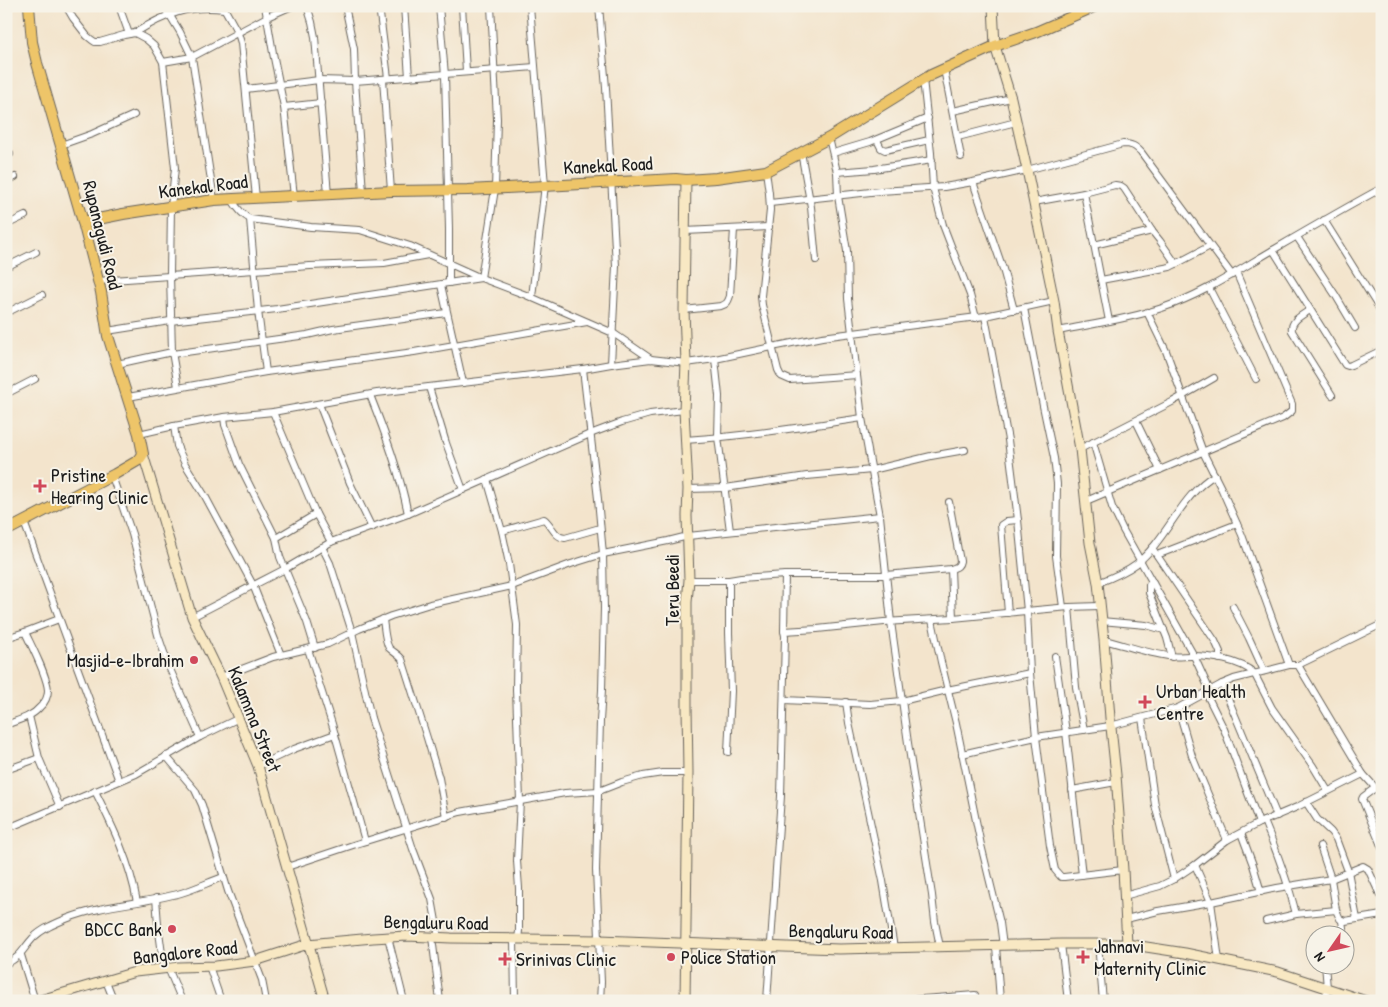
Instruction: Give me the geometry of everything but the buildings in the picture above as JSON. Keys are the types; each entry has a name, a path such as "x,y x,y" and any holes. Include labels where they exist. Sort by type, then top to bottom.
{"main road":[{"name":"Kanekal Road","path":"84,222 214,200 363,192 686,180 766,171 829,138 922,79 995,46 1036,32 1096,6"},
{"name":"Rupanagudi Road","path":"30,7 32,42 84,222 98,281 107,331 139,434 143,454"},
{"path":"6,531 113,475 139,460 143,454"}],"street":[{"path":"66,6 87,36 95,42 132,33 169,14 192,8 224,7 238,33 241,43 256,198"},
{"path":"120,6 132,33 146,39 154,46 163,62 175,168 171,207 170,321 172,353 178,387"},
{"path":"161,6 169,14 180,32 192,57 214,200"},
{"path":"265,6 284,107 294,196"},
{"path":"163,62 192,57 267,17 292,6"},
{"path":"307,6 315,37 328,194"},
{"path":"345,6 354,49 363,192"},
{"path":"379,6 391,191"},
{"path":"404,6 409,77"},
{"path":"439,6 445,75 448,283"},
{"path":"462,6 466,71"},
{"path":"481,278 495,188 497,119 491,6"},
{"path":"530,6 545,185 532,297"},
{"path":"599,6 606,88 616,266 611,364"},
{"path":"993,6 995,46 1011,98 1034,202 1080,448 1090,543 1098,583 1104,640 1123,870 1127,944"},
{"path":"246,89 319,80 385,79 445,75 466,71 535,67"},
{"path":"944,69 961,157"},
{"path":"922,79 928,118 934,188 943,225 970,295 976,318"},
{"path":"953,111 1011,98"},
{"path":"284,107 321,102"},
{"path":"61,145 92,134 134,115"},
{"path":"833,153 877,140 928,118"},
{"path":"958,137 1016,122"},
{"path":"829,138 837,172 838,196 847,251 848,299 862,418 880,516 891,622 940,948"},
{"path":"877,140 881,148 885,150 930,140"},
{"path":"770,203 880,191 934,188 973,182 1027,170 1123,144 1136,146 1210,246 1234,273 1292,404 1292,411 1283,418 1086,500"},
{"path":"801,152 810,199 816,260"},
{"path":"837,172 874,169 932,160"},
{"path":"766,171 770,203 761,296 778,370 781,376 790,380 857,375"},
{"path":"6,181 15,177"},
{"name":"Teru Beedi","path":"685,1001 688,773 687,602 689,580 688,490 684,410 686,363 684,310 686,180"},
{"path":"973,182 1003,269 1014,310"},
{"path":"1034,202 1084,194 1115,185 1121,186 1176,264"},
{"path":"1058,331 1163,308 1209,288 1382,188"},
{"path":"1084,194 1109,321"},
{"path":"232,200 245,217 250,219 311,227 360,230 410,246 481,278 532,297 613,334 651,360"},
{"path":"6,225 25,216"},
{"path":"250,219 258,311 266,372"},
{"path":"1324,220 1382,313"},
{"path":"686,231 769,227"},
{"path":"684,310 726,305 730,296 734,229"},
{"path":"1094,245 1152,231"},
{"path":"1297,237 1355,328"},
{"path":"1101,280 1170,266 1210,246"},
{"path":"1273,250 1345,365 1351,365 1382,350"},
{"path":"6,268 36,252"},
{"path":"98,281 384,262 429,254"},
{"path":"107,331 481,278"},
{"path":"441,284 463,383"},
{"path":"1209,288 1256,379"},
{"path":"6,314 42,296"},
{"path":"139,434 224,417 272,412 429,387 651,360 686,363 715,359 822,337 976,318 1054,301"},
{"path":"1024,308 1042,406 1054,458 1056,556 1066,607 1076,687 1084,730"},
{"path":"1310,310 1294,322 1291,327 1292,331 1332,395"},
{"path":"1148,312 1166,351 1203,452 1237,524 1289,665"},
{"path":"117,364 172,353 307,336 333,329 446,313"},
{"path":"985,316 1008,440 1027,611 1036,737 1050,846 1055,870 1061,877 1123,870"},
{"path":"128,397 266,372 414,352 587,322"},
{"path":"715,359 719,396 718,437 730,531"},
{"path":"583,369 603,554 604,608 596,870 600,940 600,1001"},
{"path":"1080,448 1136,422 1214,378"},
{"path":"6,394 35,379"},
{"path":"429,387 463,490"},
{"path":"370,395 387,441 405,498 408,514"},
{"path":"319,404 350,483 372,528"},
{"path":"192,617 285,569 331,542 408,514 538,456 622,422 650,414 684,410"},
{"path":"272,412 316,514 331,542"},
{"path":"224,417 239,464 276,538 280,557 307,622 312,648 365,841"},
{"path":"685,440 801,428 862,418"},
{"path":"1136,422 1160,470"},
{"path":"174,426 184,464 205,496 253,586 281,655"},
{"path":"1093,442 1112,507 1194,656 1262,822 1279,857 1296,914"},
{"path":"688,490 725,488 807,476 872,470 965,450"},
{"name":"Kalamma Street","path":"143,454 192,617 221,677 258,766 325,1001"},
{"path":"113,475 132,534 158,634 169,667 200,736"},
{"path":"1098,583 1122,573 1141,560 1197,488 1215,475"},
{"path":"487,480 502,531 517,625 516,689 520,801 516,861 520,931 516,939 515,1001"},
{"path":"689,580 729,580 785,575 886,575 951,569 957,567 960,561 949,502"},
{"path":"276,538 316,514"},
{"path":"221,677 261,661 328,644 383,619 430,604 512,586 603,554 688,536 880,516"},
{"path":"502,531 544,519 558,536 565,538 600,528"},
{"path":"1008,613 1001,525 1007,521 1018,520"},
{"path":"24,522 119,781"},
{"path":"1157,555 1237,524"},
{"path":"322,547 330,563 352,632 370,718 407,828 412,849 432,898 440,1001"},
{"path":"1152,548 1215,641 1220,652 1220,659"},
{"path":"951,569 953,618"},
{"path":"767,1001 781,796 786,636 784,631 785,575"},
{"path":"728,752 731,691 729,580"},
{"path":"1153,582 1149,585 1149,593 1168,638 1172,657"},
{"path":"784,631 817,630 1066,607 1099,606"},
{"path":"1233,607 1250,638 1264,671"},
{"path":"6,638 59,619"},
{"path":"383,619 387,645 399,654 402,659 428,738 439,778 446,817"},
{"path":"932,620 1000,923 1000,1001"},
{"path":"1101,621 1146,625 1164,630"},
{"path":"962,754 1036,737 1110,726 1178,708 1234,679 1289,665 1298,665 1382,624"},
{"path":"6,725 29,716 40,708 47,697 48,688 25,632"},
{"path":"1104,640 1172,657 1194,656 1220,659 1245,666 1254,674 1272,708 1313,766 1328,791"},
{"path":"1054,656 1066,732 1082,875"},
{"path":"1298,665 1363,774 1382,795"},
{"path":"784,700 870,704 902,701 1030,673"},
{"path":"1222,684 1277,816"},
{"path":"846,702 848,723 883,881 894,948"},
{"path":"1178,708 1192,756 1227,840"},
{"path":"29,716 39,758 60,807"},
{"path":"1142,718 1155,805 1174,879"},
{"path":"6,829 136,774 200,736 237,719"},
{"path":"258,766 294,749 335,734"},
{"path":"166,756 195,790 202,805 223,877 262,980 266,1001"},
{"path":"6,770 39,758"},
{"path":"287,867 460,812 564,793 599,791 643,776 664,773 688,773"},
{"path":"1124,896 1160,886 1174,879 1227,840 1363,774"},
{"path":"1072,790 1116,782"},
{"path":"1375,788 1362,799 1382,848"},
{"path":"95,791 118,839 134,886 137,902"},
{"path":"1306,802 1317,818 1336,839 1348,871 1357,918"},
{"path":"1241,833 1261,892"},
{"path":"1320,846 1331,879 1336,910 1342,924"},
{"path":"1195,865 1212,902 1219,960"},
{"path":"1126,919 1158,911 1331,879 1360,866 1366,867 1382,899"},
{"path":"6,964 21,955 32,939 43,930 64,920 84,912 109,906 182,893 223,877"},
{"path":"156,898 158,924 166,968 182,1001"},
{"path":"1266,921 1296,914 1336,910"},
{"path":"1342,921 1382,915"},
{"path":"388,937 404,1001"},
{"name":"Bengaluru Road","path":"308,944 388,937 600,940 839,949 1127,944 1185,953 1278,972 1366,1001"},
{"name":"Bangalore Road","path":"36,1001 135,972 254,961 308,944"},
{"path":"1061,944 1068,1001"},
{"path":"1098,944 1103,1001"},
{"path":"21,955 36,1001"},
{"path":"209,966 221,1001"},
{"path":"1326,974 1326,1001"},
{"path":"106,981 114,1001"},
{"path":"897,1001 948,999 975,995"}],"place":[{"name":"Pristine Hearing Clinic","path":"40,486"},
{"name":"Masjid-e-Ibrahim","path":"194,660"},
{"name":"Urban Health Centre","path":"1145,702"},
{"name":"BDCC Bank","path":"172,929"},
{"name":"Police Station","path":"671,957"},
{"name":"Jahnavi Maternity Clinic","path":"1083,957"},
{"name":"Srinivas Clinic","path":"505,959"}]}
